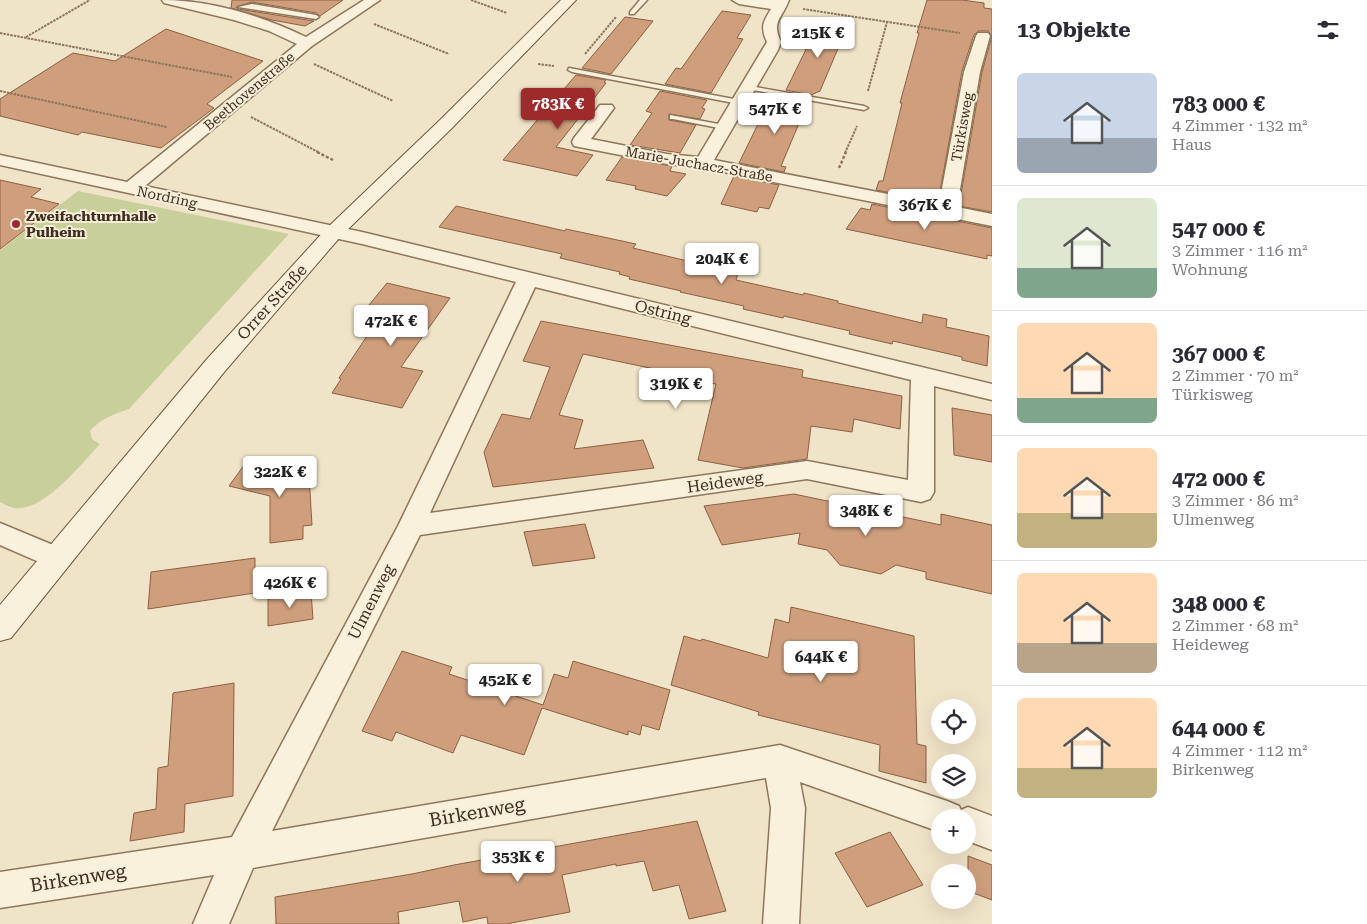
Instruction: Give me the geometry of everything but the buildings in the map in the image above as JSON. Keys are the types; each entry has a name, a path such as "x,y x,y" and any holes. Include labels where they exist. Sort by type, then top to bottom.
{"street":[{"path":"169,0 239,12 307,43"},
{"name":"Beethovenstraße","path":"130,189 307,43 373,0"},
{"name":"Orrer Straße","path":"0,628 55,558 216,365 334,232 446,124 569,0"},
{"path":"703,163 774,42 768,29 769,22 781,3 739,0"},
{"name":"Türkisweg","path":"947,211 979,73 983,36"},
{"name":"Marie-Juchacz-Straße","path":"606,108 580,142 667,159 703,163 947,211"},
{"name":"Nordring","path":"0,160 334,232"},
{"path":"947,211 992,220"},
{"name":"Ostring","path":"334,232 992,392"},
{"name":"Ulmenweg","path":"210,924 242,853 411,526 528,279"},
{"name":"Heideweg","path":"411,526 807,470 921,492 923,375"},
{"path":"0,534 55,558"},
{"path":"780,760 788,808 781,924"},
{"name":"Birkenweg","path":"0,890 242,853 780,760 931,812"},
{"path":"976,827 992,833"}],"lane":[{"path":"234,0 239,12 252,6 316,17"},
{"path":"632,13 644,0"},
{"path":"572,70 743,95 864,108"},
{"path":"673,117 724,127"}],"path":[{"path":"25,37 90,0"},
{"path":"471,0 507,14"},
{"path":"781,3 983,36"},
{"path":"350,14 449,54"},
{"path":"572,70 618,14"},
{"path":"0,33 259,82"},
{"path":"293,54 393,101"},
{"path":"0,91 197,134"},
{"path":"231,106 333,160"}],"green space":[{"path":"78,191 289,234 129,409 103,420 90,431 92,439 100,444 73,474 37,503 14,508 0,502 0,250"}],"place":[{"name":"Zweifachturnhalle Pulheim","path":"16,224"}]}
